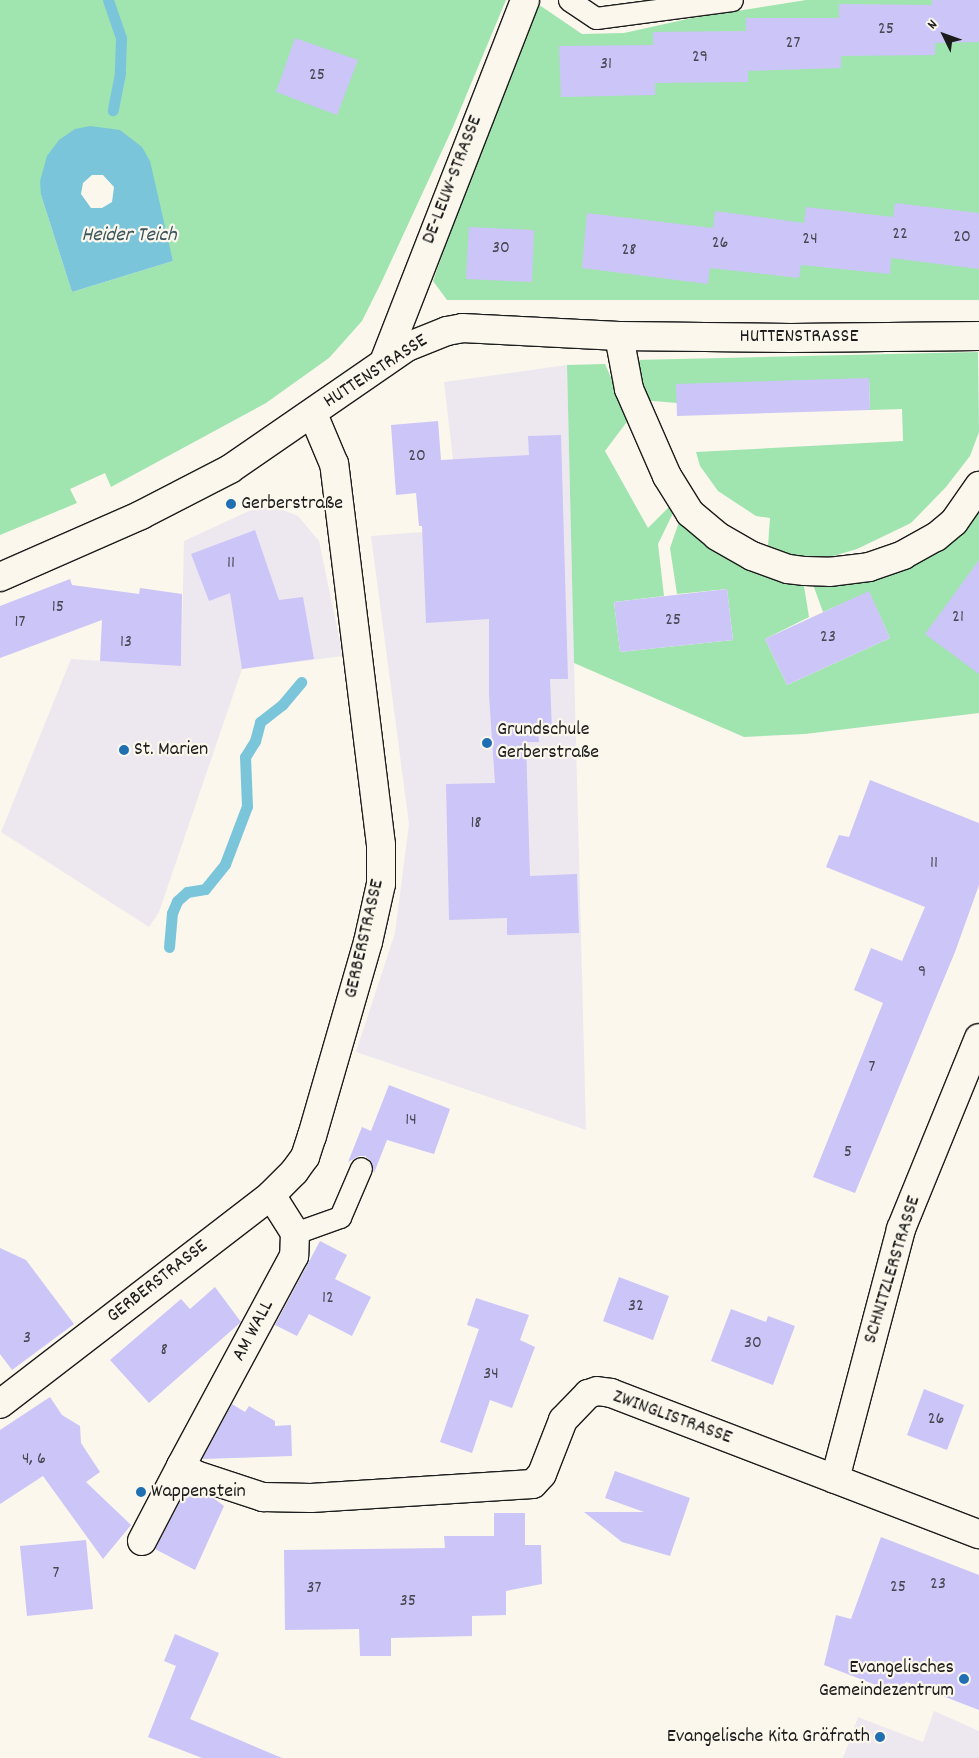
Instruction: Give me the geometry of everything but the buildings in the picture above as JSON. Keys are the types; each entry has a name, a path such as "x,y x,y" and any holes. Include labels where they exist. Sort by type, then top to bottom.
{"street":[{"name":"DE-LEUW-STRASSE","path":"384,362 525,0"},
{"name":"HUTTENSTRASSE","path":"313,414 384,362 432,335 462,328 619,336 979,336"},
{"path":"619,336 630,389 667,476 690,513 717,536 752,556 788,569 805,571 829,572 869,567 902,555 936,537 954,522 979,486"},
{"path":"0,577 75,546 183,495 230,469 313,414"},
{"name":"GERBERSTRASSE","path":"0,1404 271,1195 305,1156 368,942 380,884 381,845 334,464 313,414"},
{"name":"SCHNITZLERSTRASSE","path":"834,1479 901,1229 979,1038"},
{"path":"271,1195 295,1233"},
{"name":"AM WALL","path":"142,1541 189,1471 294,1256 295,1233"},
{"name":"ZWINGLISTRASSE","path":"189,1471 263,1497 311,1498 533,1484 542,1474 563,1420 588,1394 597,1391 611,1393 979,1534"}],"lane":[{"path":"569,0 596,18 732,0"},
{"path":"295,1233 340,1217 361,1168"}],"shaded area":[{"name":"Grundschule Gerberstraße","path":"567,365 586,1130 356,1052 395,933 409,824 371,536 461,529 444,382"},
{"name":"St. Marien","path":"273,506 298,516 319,541 343,656 242,669 159,912 149,927 1,832 71,659 181,666 184,541 249,511"},
{"name":"Evangelische Kita Gräfrath","path":"934,1711 979,1731 979,1758 843,1758 858,1717 923,1742"}],"green space":[{"path":"0,0 506,0 453,127 381,283 362,321 329,358 266,403 111,487 105,473 70,489 77,503 0,535","holes":["142,147 173,261 72,292 41,195"]},
{"path":"532,0 582,34 624,33 692,18 806,0 979,0 979,300 447,300 433,281"},
{"path":"978,352 979,432 970,456 946,487 911,523 857,549 823,559 802,558 768,546 770,518 756,516 718,491 700,466 696,452 903,441 902,409 870,410 869,378 677,403 641,400 635,360"},
{"path":"605,364 629,419 605,451 648,528 670,506 674,511 658,544 664,596 614,602 620,652 733,640 727,589 677,594 670,548 680,519 803,580 809,617 765,639 787,685 890,638 869,592 823,612 811,579 908,564 979,503 979,713 805,734 744,737 574,663 567,365"}],"water":[{"name":"Heider Teich","path":"90,126 120,130 142,147 150,161 173,261 72,292 41,195 40,181 47,156 59,140 75,129","holes":["92,175 103,175 114,187 112,202 102,208 91,208 81,194 83,183"]}],"waterway":[{"path":"108,0 121,38 120,73 113,110"},
{"path":"169,947 172,913 177,901 187,892 205,889 225,864 247,806 245,757 255,741 260,722 282,705 301,682"}],"place":[{"name":"Gerberstraße","path":"231,504"},
{"name":"Grundschule Gerberstraße","path":"487,743"},
{"name":"St. Marien","path":"124,750"},
{"name":"Wappenstein","path":"141,1492"},
{"name":"Evangelisches Gemeindezentrum","path":"964,1679"},
{"name":"Evangelische Kita Gräfrath","path":"880,1737"}]}
